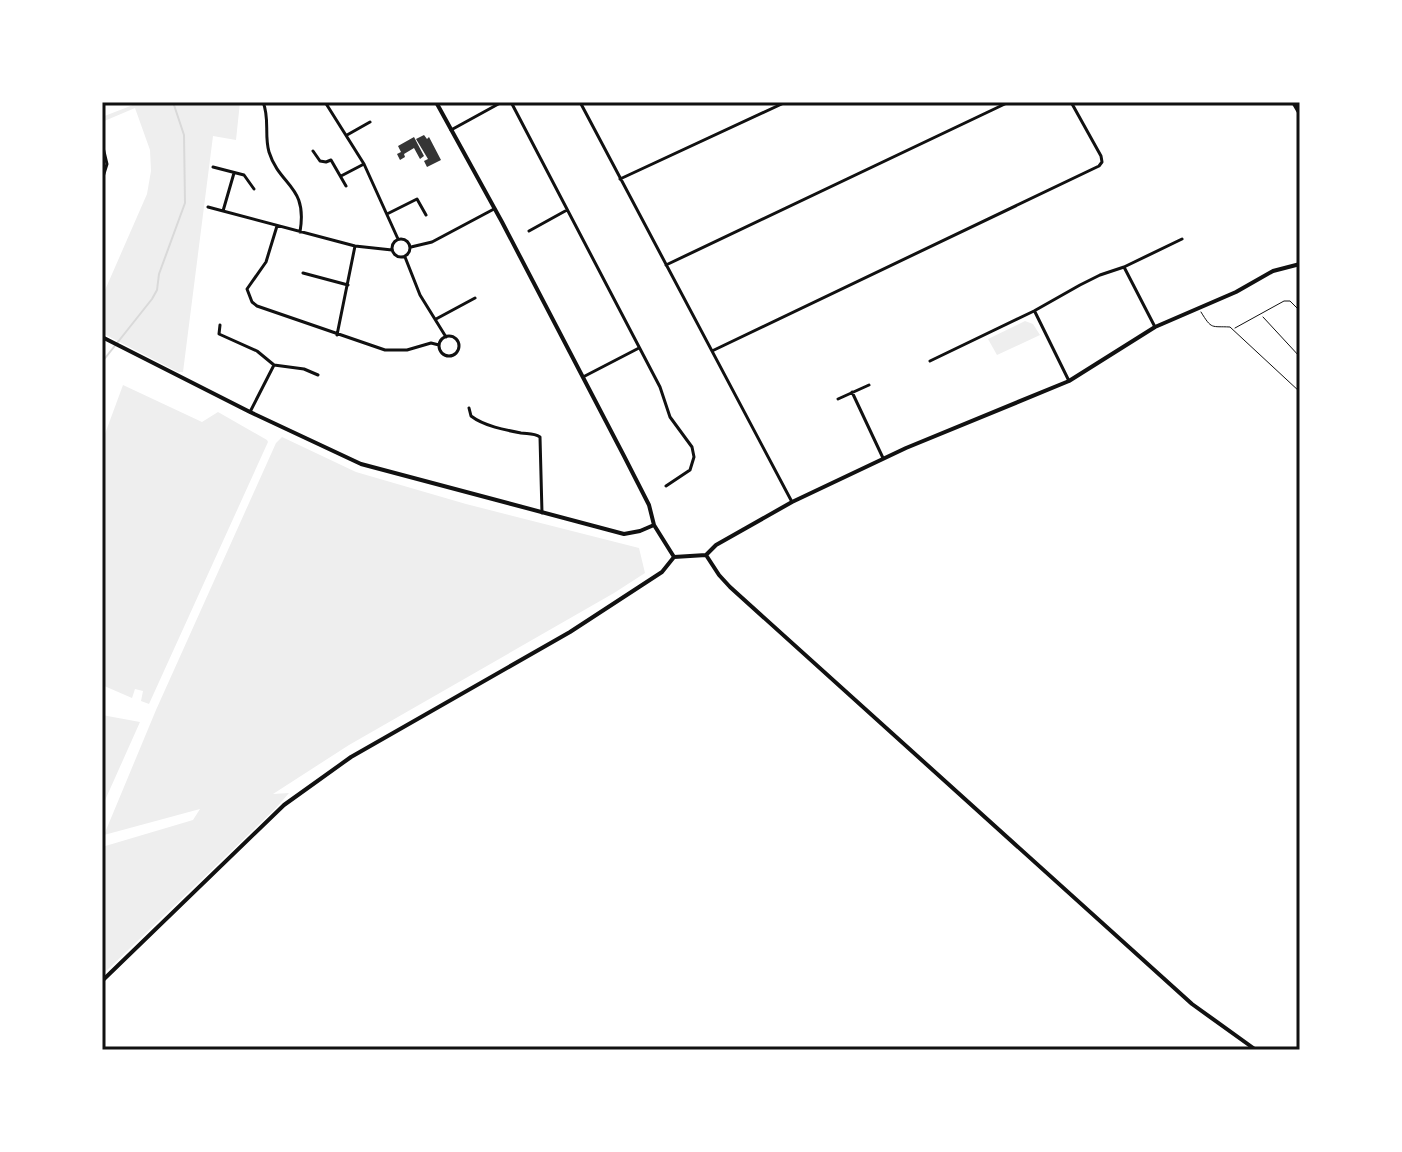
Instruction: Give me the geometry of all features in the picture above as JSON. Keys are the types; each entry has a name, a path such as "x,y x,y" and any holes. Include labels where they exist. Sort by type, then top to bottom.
{"street":[{"path":"263,102 268,115 271,157 302,209 300,232"},
{"path":"325,102 364,164 398,239"},
{"path":"436,102 649,505 654,525 674,557"},
{"path":"451,130 502,102"},
{"path":"511,102 660,387 670,417 694,452 690,470 666,486"},
{"path":"580,102 792,502"},
{"path":"620,179 786,102"},
{"path":"666,265 1009,102"},
{"path":"712,351 1099,166 1101,156 1071,102"},
{"path":"1293,102 1300,114"},
{"path":"347,135 370,122"},
{"path":"102,143 107,164 102,180"},
{"path":"313,151 320,161 331,160 346,186"},
{"path":"341,176 364,164"},
{"path":"213,167 244,175 254,189"},
{"path":"223,211 234,173"},
{"path":"387,214 417,199 426,215"},
{"path":"208,207 355,246 392,250"},
{"path":"411,247 432,242 494,209"},
{"path":"529,231 567,210"},
{"path":"277,226 266,262 247,289 257,306 376,348 393,351 431,343 439,345"},
{"path":"398,239 406,240 411,247 405,257 396,257 392,250 393,243 398,239"},
{"path":"930,361 1100,275 1182,239"},
{"path":"337,335 355,246"},
{"path":"405,257 420,295 446,337"},
{"path":"102,981 284,805 351,757 570,632 662,572 674,557 706,555 716,545 792,502 883,459 1069,381 1155,327 1236,292 1273,271 1300,264"},
{"path":"1124,267 1155,327"},
{"path":"303,273 348,285"},
{"path":"436,319 475,298"},
{"path":"1034,311 1069,381"},
{"path":"220,325 219,334 257,351 274,365 304,369 318,375"},
{"path":"102,337 361,464 624,534 654,525"},
{"path":"446,337 453,337 459,345 453,356 445,356 439,345 446,337"},
{"path":"583,377 639,348"},
{"path":"250,412 274,365"},
{"path":"838,399 869,385"},
{"path":"852,392 883,459"},
{"path":"469,408 471,416 478,421 540,437 542,513"},
{"path":"706,555 730,587 1192,1004 1256,1050"}],"lane":[{"path":"1233,329 1284,301 1290,301 1300,311"},
{"path":"1199,307 1210,326 1233,329 1300,392"},
{"path":"1261,315 1300,357"}],"shaded area":[{"path":"132,102 240,102 236,140 213,136 183,372 102,333 102,297 147,194 151,171 150,150 135,108 102,122 102,117 133,105"},
{"path":"1025,321 1033,324 1040,335 997,355 988,339"},
{"path":"123,385 202,422 218,412 268,442 149,704 141,701 143,691 135,689 132,698 102,685 102,442"},
{"path":"282,437 356,472 639,548 645,573 349,745 273,794 289,793 102,975 102,847 193,820 200,809 104,835 156,710 276,443"},
{"path":"102,715 140,722 102,807"}],"building":[{"path":"424,135 427,139 429,137 441,160 427,167 424,161 428,159 416,139"},
{"path":"414,137 424,156 420,159 414,148 400,160 398,146"}],"waterway":[{"path":"102,362 157,290 159,274 185,203 184,135 173,102"}]}
